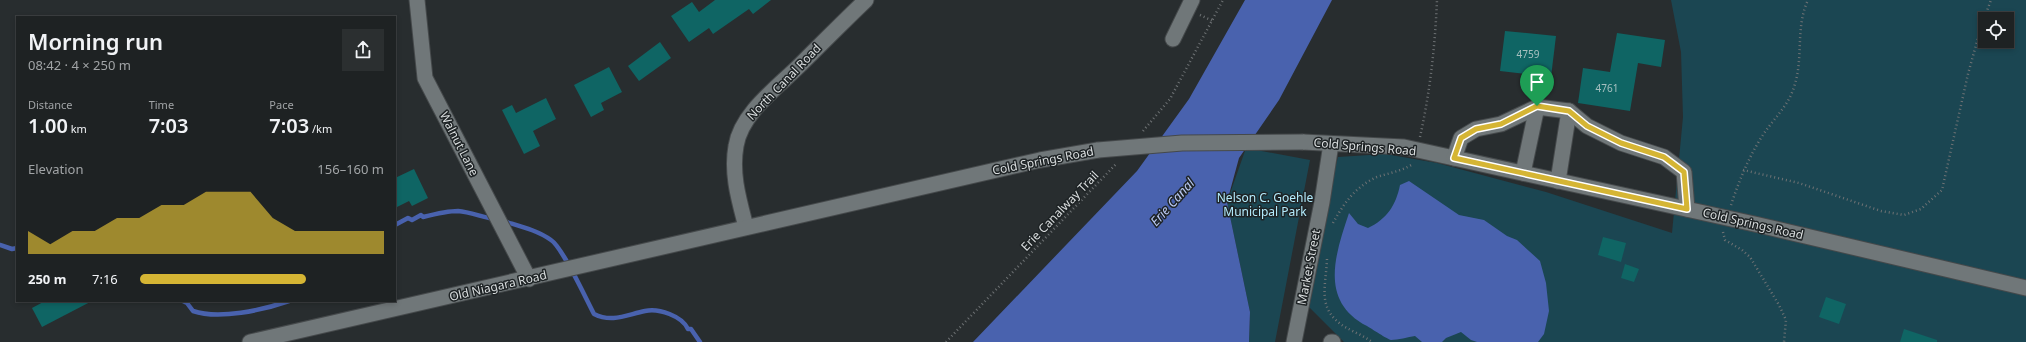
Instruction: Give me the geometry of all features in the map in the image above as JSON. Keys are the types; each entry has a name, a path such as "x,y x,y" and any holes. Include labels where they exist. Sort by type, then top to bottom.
{"street":[{"name":"Walnut Lane","path":"417,0 425,78 529,279"},
{"name":"North Canal Road","path":"746,227 737,194 734,162 736,145 743,126 763,102 866,0"},
{"path":"1173,39 1192,0"},
{"path":"1523,173 1537,106"},
{"path":"1454,158 1461,138 1476,129 1501,124 1537,106 1569,111 1587,126 1621,143 1664,157 1684,172 1687,209"},
{"path":"1558,181 1569,111"},
{"name":"Cold Springs Road","path":"746,227 1040,160 1098,150 1182,143 1303,142 1404,147 1687,209 2026,288"},
{"name":"Market Street","path":"1294,342 1322,202 1331,144"},
{"name":"Old Niagara Road","path":"250,342 529,279 746,227"}],"path":[{"path":"1140,135 1170,98 1223,0"},
{"path":"1420,140 1429,94 1435,38 1437,0"},
{"path":"1730,207 1744,170 1762,136 1785,106 1794,88 1799,69 1800,23 1808,0"},
{"path":"1744,170 1798,183 1881,211 1904,215 1921,210 1942,190 1970,68 1981,27 1991,0"},
{"name":"Erie Canalway Trail","path":"946,342 1120,160"},
{"path":"1330,230 1343,204 1357,189 1376,178 1415,163"},
{"path":"1722,228 1725,240 1742,250 1750,258 1779,305 1786,320 1784,342"},
{"path":"1327,257 1324,302 1335,320 1372,342"}],"green space":[{"path":"1671,0 2026,0 2026,342 1344,342 1302,300 1338,157 1385,154 1437,163 1546,192 1672,233 1683,117 1681,52"},
{"name":"Nelson C. Goehle Municipal Park","path":"1246,148 1310,160 1275,342 1249,342 1250,312 1227,202"}],"water":[{"name":"Erie Canal","path":"1245,0 1332,0 1279,100 1239,158 1227,202 1250,312 1249,342 973,342 1137,171 1189,99"},
{"path":"1409,181 1459,215 1484,220 1507,236 1517,240 1540,261 1546,283 1549,311 1544,334 1538,342 1477,342 1471,340 1461,332 1446,338 1442,342 1422,342 1415,336 1391,340 1352,316 1342,304 1337,290 1335,276 1336,261 1339,245 1349,213 1358,224 1368,228 1390,211 1396,199 1400,185"}],"building":[{"path":"715,0 771,0 753,14 749,9 713,34 709,28 689,42 671,16 692,2 699,12"},
{"path":"1505,31 1556,36 1551,77 1500,71"},
{"path":"1617,33 1665,40 1661,67 1638,63 1630,111 1578,103 1583,68 1610,72"},
{"path":"660,42 671,58 639,81 628,66"},
{"path":"609,67 622,92 601,103 604,110 591,117 574,85"},
{"path":"546,98 556,119 533,131 540,146 524,154 502,110 512,105 516,113"},
{"path":"414,169 428,198 412,206 409,201 396,208 396,178"},
{"path":"1603,237 1626,243 1621,262 1598,255"},
{"path":"1625,264 1639,269 1634,282 1621,278"},
{"path":"1826,297 1846,304 1839,324 1819,317"},
{"path":"43,302 90,302 42,327 32,308"},
{"path":"1904,329 1937,340 1937,342 1900,342"}],"waterway":[{"path":"396,224 408,218 412,220 421,215 423,217 454,211 467,212 494,219"},
{"path":"503,221 540,234 551,240 556,245 568,263 594,314 601,317 613,318 651,310 663,312 681,320 688,329 691,329 700,342"},
{"path":"0,245 12,249 16,248"},
{"path":"185,302 193,311 204,314 241,313 267,308 286,302"}],"route":[{"path":"1537,106 1569,111 1587,126 1621,143 1664,157 1684,172 1687,209 1454,158 1461,138 1476,129 1501,124 1537,106"}]}
